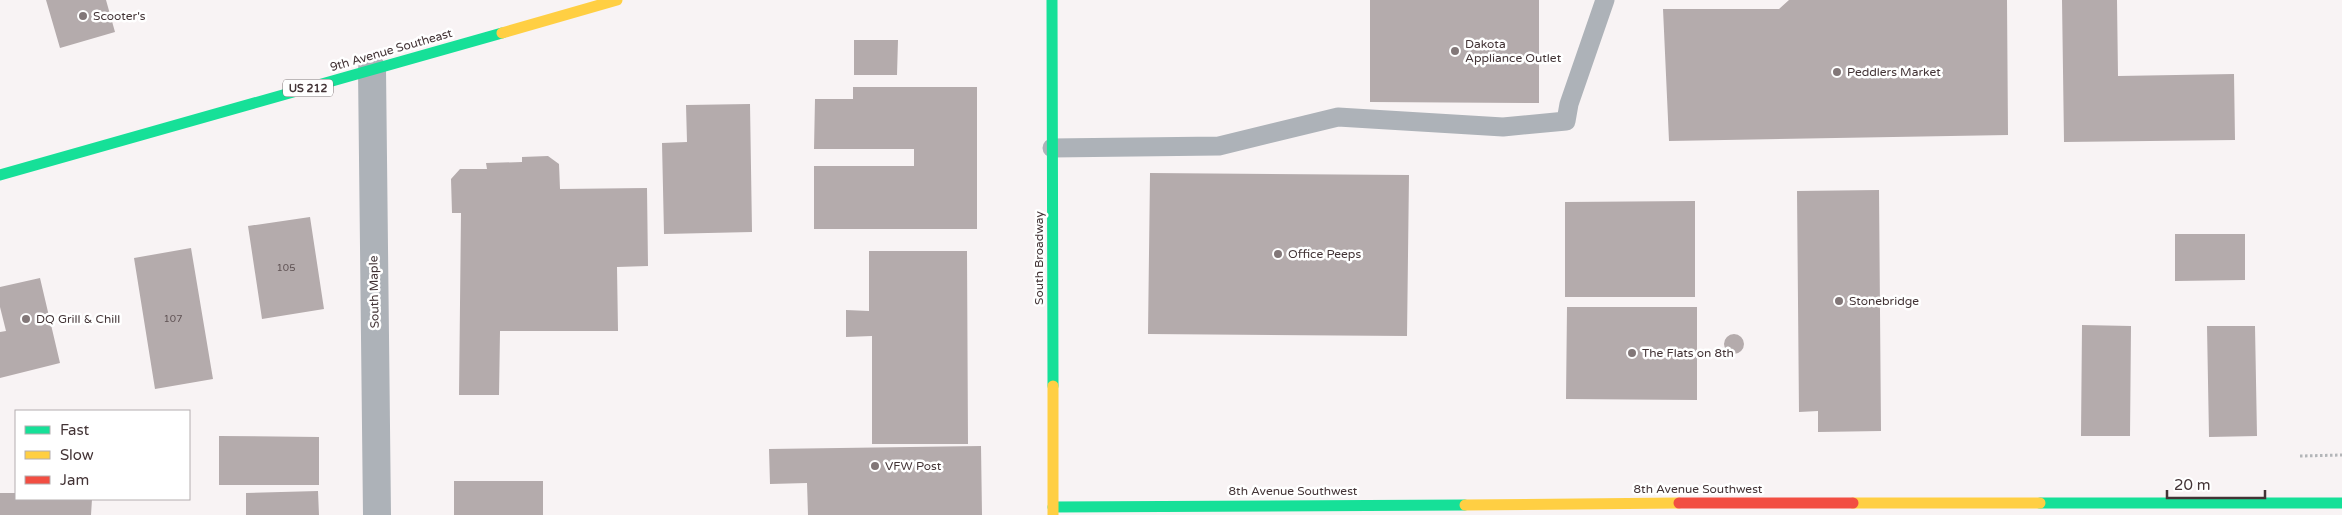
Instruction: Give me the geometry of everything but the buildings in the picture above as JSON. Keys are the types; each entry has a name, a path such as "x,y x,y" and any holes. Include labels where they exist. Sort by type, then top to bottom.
{"street":[{"name":"9th Avenue Southeast","path":"0,175 617,0"},
{"name":"South Broadway","path":"1052,0 1054,511"},
{"name":"South Maple","path":"372,70 376,515"},
{"name":"8th Avenue Southwest","path":"1054,511 2039,509 2342,503"}],"lane":[{"path":"1052,148 1219,146 1338,117 1503,126 1566,121 1569,104 1605,0"}],"path":[{"path":"2300,456 2342,455"}],"traffic: fast":[{"path":"1052,0 1053,386"},
{"path":"0,175 502,33"},
{"path":"2040,503 2342,503"},
{"path":"1053,507 1465,505"}],"traffic: slow":[{"path":"502,33 617,0"},
{"path":"1053,386 1053,515"},
{"path":"1465,505 1679,503"},
{"path":"1853,503 2040,503"}],"traffic: jam":[{"path":"1679,503 1853,503"}],"place":[{"name":"Scooter's","path":"83,16"},
{"name":"Dakota Appliance Outlet","path":"1455,51"},
{"name":"Peddlers Market","path":"1837,72"},
{"name":"Office Peeps","path":"1278,254"},
{"name":"Stonebridge","path":"1839,301"},
{"name":"DQ Grill & Chill","path":"26,319"},
{"name":"The Flats on 8th","path":"1632,353"},
{"name":"VFW Post","path":"875,466"}]}
